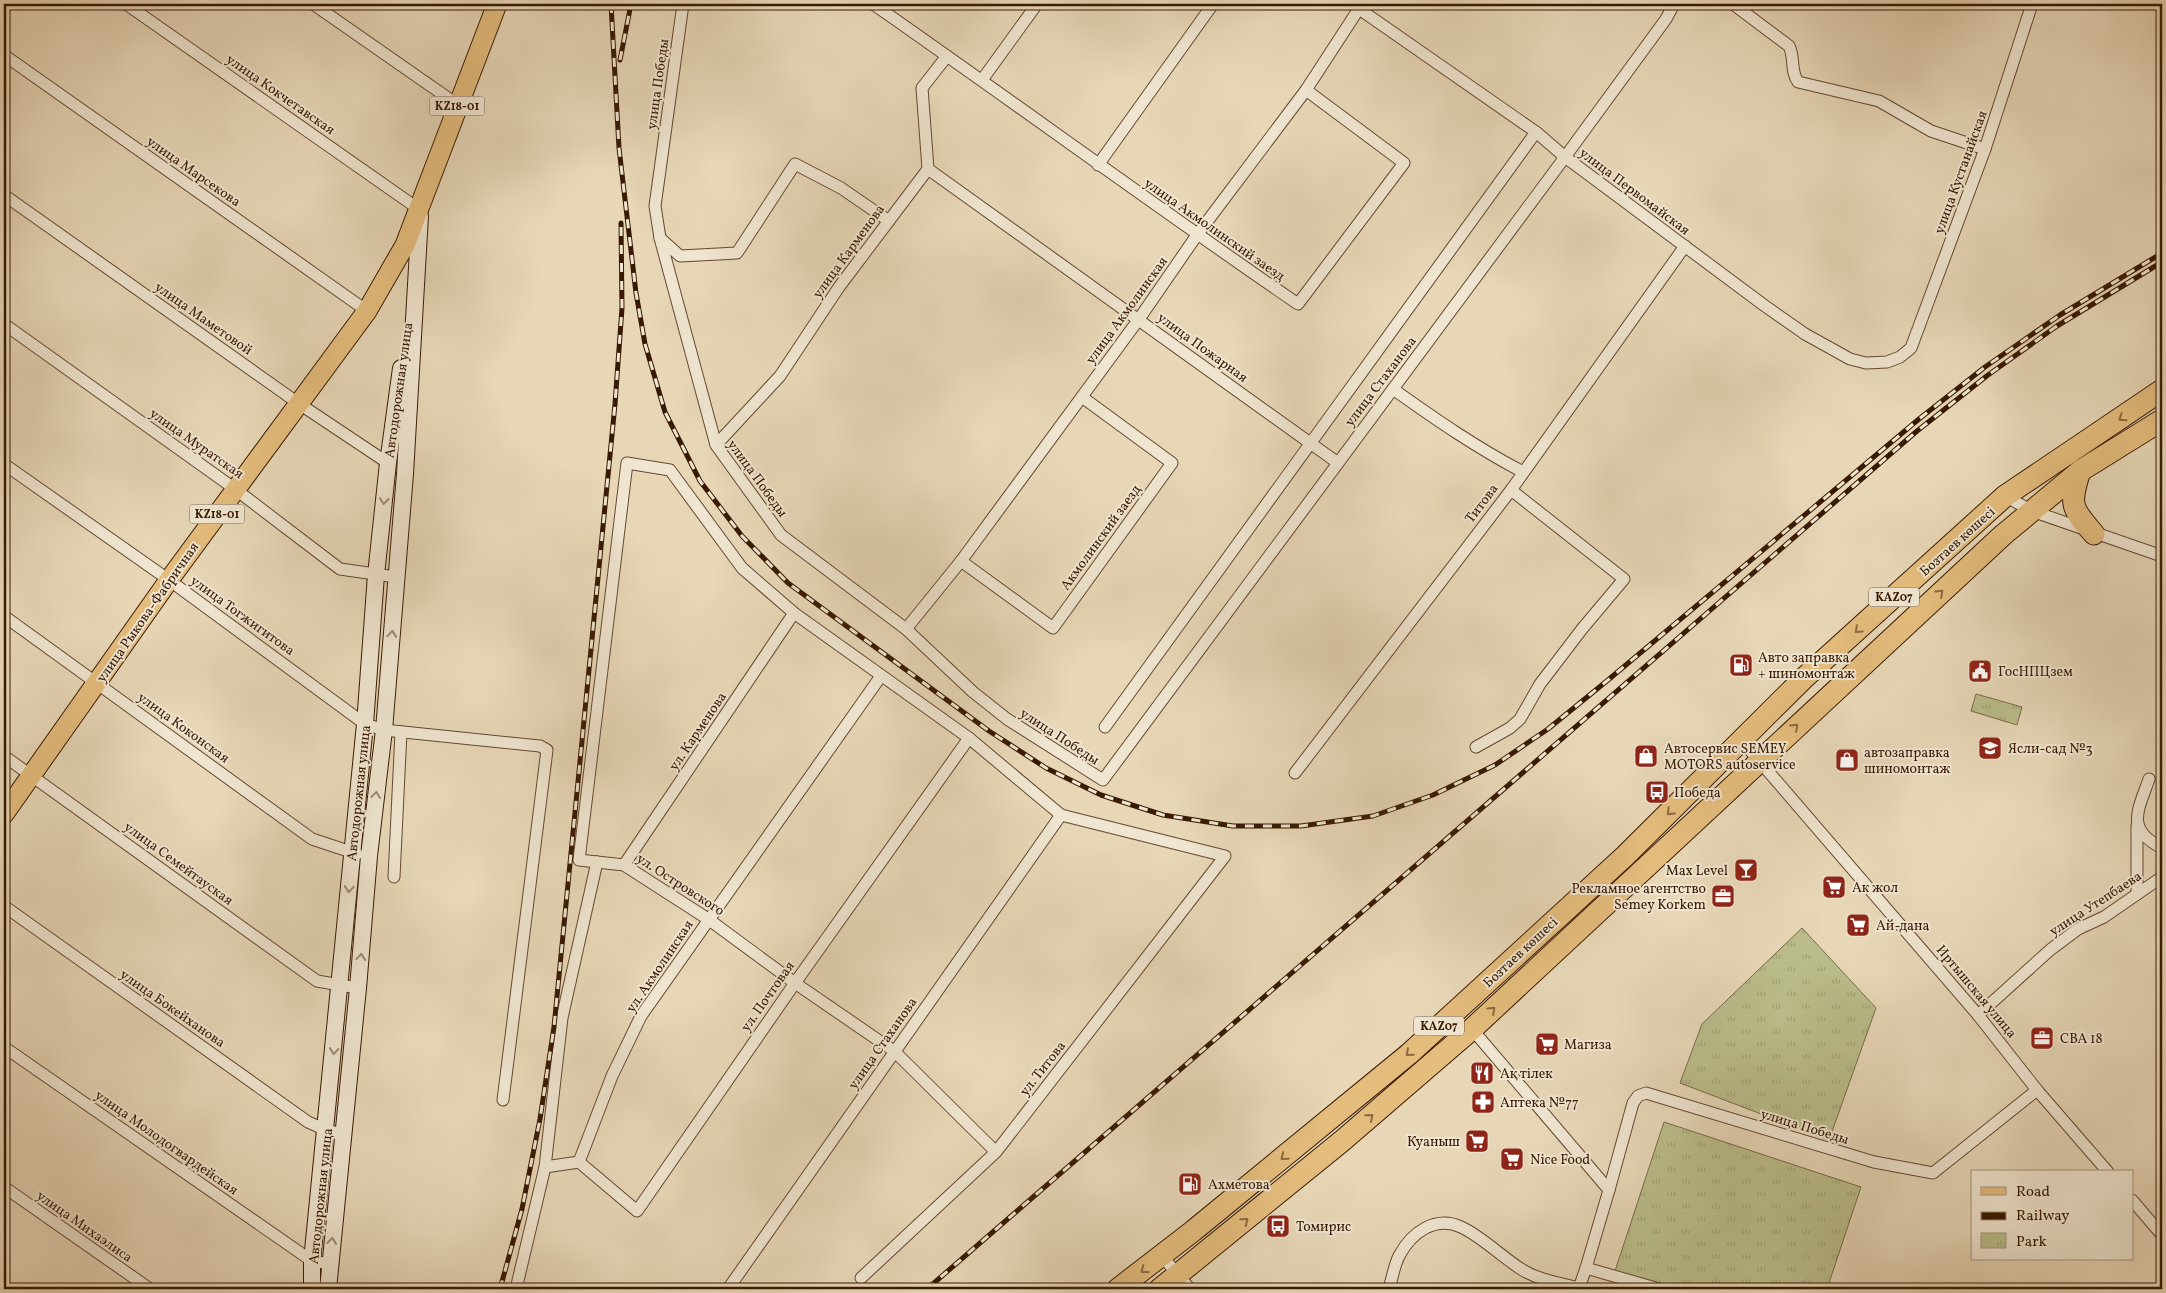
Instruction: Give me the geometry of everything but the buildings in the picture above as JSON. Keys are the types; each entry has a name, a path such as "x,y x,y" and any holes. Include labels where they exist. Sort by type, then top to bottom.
{"highway":[{"name":"Бозтаев көшесі","path":"1118,1289 1162,1256 1409,1054 1625,856 1803,679 2005,496 2162,390"},
{"name":"Бозтаев көшесі","path":"1160,1289 1184,1282 1472,1028 2003,535 2080,470 2162,420"},
{"path":"2080,470 2073,491 2073,503 2077,514 2094,534"}],"main road":[{"name":"KZ18-01","path":"420,210 497,4"},
{"name":"Автодорожная улица","path":"328,1289 369,856 384,730 405,474 420,210"},
{"name":"улица Рыкова-Фабричная","path":"4,814 169,580 367,311 405,245 420,210"},
{"name":"Автодорожная улица","path":"312,1289 312,1261 365,724 376,575 388,463 408,315 414,297"}],"street":[{"name":"улица Кокчетавская","path":"126,4 420,210"},
{"path":"314,4 458,105"},
{"name":"улица Победы","path":"683,4 655,206 660,238 716,445 781,535 906,629 973,692 1007,719 1100,779 1103,780 1108,774"},
{"name":"улица Акмолинский заезд","path":"873,4 1197,235 1298,304 1404,163 1306,90"},
{"path":"982,80 1037,4"},
{"path":"1098,165 1213,4"},
{"name":"улица Стаханова","path":"1108,774 1566,157 1666,19 1674,4"},
{"path":"1733,4 1789,46 1792,52 1795,77 1798,82 1879,101 1931,131 1985,149"},
{"name":"улица Кустанайская","path":"1911,348 1985,149 2032,4"},
{"name":"улица Первомайская","path":"1358,5 1536,132 1566,157 1805,334 1850,360 1866,363 1886,362 1900,357 1911,348"},
{"name":"улица Акмолинская","path":"906,629 961,561 1139,319 1197,235 1306,90 1358,5"},
{"name":"улица Марсекова","path":"4,55 367,311"},
{"path":"928,169 922,88 947,56"},
{"path":"1105,727 1536,132"},
{"path":"660,238 680,256 737,253 795,164 841,188 888,221"},
{"name":"улица Карменова","path":"716,445 780,376 839,287 928,169"},
{"name":"улица Пожарная","path":"928,169 1338,463"},
{"name":"улица Маметовой","path":"4,195 298,403 388,463"},
{"name":"Титова","path":"1294,773 1511,490 1685,246"},
{"name":"улица Муратская","path":"4,324 235,489 340,569 396,577"},
{"path":"1393,389 1483,452 1523,472"},
{"name":"Акмолинский заезд","path":"961,561 1053,628 1172,464 1082,396"},
{"name":"ул. Островского","path":"794,613 742,568 670,470 627,463 579,860 624,865 708,919 794,983 894,1051 996,1152"},
{"name":"улица Тогжигитова","path":"4,464 169,580 365,724 384,730 540,746 547,750 503,1100"},
{"path":"1476,747 1510,728 1520,719 1540,684 1582,629 1624,579 1511,490"},
{"path":"2005,496 2032,511 2162,556"},
{"path":"794,613 969,738 1061,815"},
{"name":"ул. Карменова","path":"624,865 794,613"},
{"name":"улица Коконская","path":"4,616 312,839 352,853 369,856"},
{"name":"ул. Акмолинская","path":"579,1162 612,1076 642,1016 708,919 881,676"},
{"path":"368,683 387,684"},
{"path":"394,877 400,732"},
{"name":"ул. Почтовая","path":"579,1162 637,1211 794,983 969,738"},
{"name":"Иртышская улица","path":"1742,741 1978,1015 2037,1090 2106,1170"},
{"name":"улица Семейтауская","path":"4,756 317,981 358,988"},
{"path":"2137,894 2136,814 2149,779"},
{"name":"улица Стаханова","path":"728,1289 1061,815"},
{"name":"ул. Титова","path":"861,1278 996,1152 1225,856 1061,815"},
{"path":"2137,825 2149,842 2162,848"},
{"path":"516,1289 545,1167 562,1018 597,862"},
{"name":"улица Утепбаева","path":"1978,1015 2057,945 2078,929 2104,917 2162,877"},
{"name":"улица Бокейханова","path":"4,906 308,1122 326,1130 343,1134"},
{"path":"1389,1289 1398,1257 1409,1242 1430,1225 1446,1222 1462,1227 1523,1270 1544,1279 1580,1288 1609,1190 1472,1028"},
{"name":"улица Молодогвардейская","path":"4,1047 312,1261"},
{"name":"улица Победы","path":"1609,1190 1633,1103 1638,1096 1646,1093 1874,1162 1933,1173 2037,1090"},
{"path":"545,1167 579,1162"},
{"name":"улица Михаэлиса","path":"4,1187 150,1289"},
{"path":"2134,1202 2162,1235"},
{"path":"1162,1256 1184,1282"},
{"path":"312,1261 330,1264"},
{"path":"1586,1268 1652,1288"}],"green space":[{"path":"1976,694 2022,707 2017,725 1971,711"},
{"path":"1802,928 1876,1008 1829,1140 1680,1083 1702,1024"},
{"path":"1664,1122 1861,1187 1827,1289 1672,1289 1615,1271"}],"railway":[{"path":"611,4 619,148 636,293 645,344 665,412 700,481 742,536 788,583 989,731 1046,768 1101,795 1163,815 1233,826 1301,826 1373,816 1433,795 1495,765 1548,729 1919,419 1985,367 2060,315 2162,253"},
{"path":"620,60 631,4"},
{"path":"500,1289 522,1209 540,1119 554,1027 615,404 622,308 621,223"},
{"path":"927,1289 1917,431 1988,375 2057,326 2162,262"}],"place":[{"name":"Авто заправка + шиномонтаж","path":"1741,665"},
{"name":"ГосНПЦзем","path":"1980,671"},
{"name":"Ясли-сад №3","path":"1990,748"},
{"name":"Автосервис SEMEY MOTORS autoservice","path":"1646,756"},
{"name":"автозаправка шиномонтаж","path":"1847,760"},
{"name":"Победа","path":"1657,792"},
{"name":"Max Level","path":"1746,870"},
{"name":"Ак жол","path":"1834,887"},
{"name":"Рекламное агентство Semey Korkem","path":"1723,896"},
{"name":"Ай-дана","path":"1858,925"},
{"name":"СВА 18","path":"2042,1038"},
{"name":"Магиза","path":"1547,1044"},
{"name":"Ақ тілек","path":"1482,1073"},
{"name":"Аптека №77","path":"1483,1102"},
{"name":"Куаныш","path":"1477,1141"},
{"name":"Nice Food","path":"1512,1159"},
{"name":"Ахметова","path":"1190,1184"},
{"name":"Томирис","path":"1278,1226"}]}
